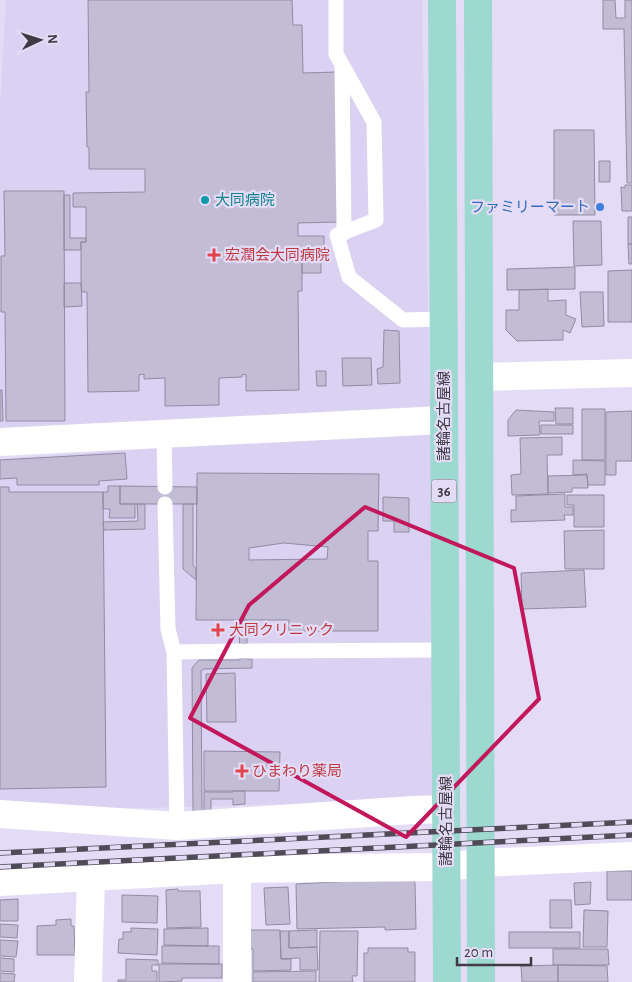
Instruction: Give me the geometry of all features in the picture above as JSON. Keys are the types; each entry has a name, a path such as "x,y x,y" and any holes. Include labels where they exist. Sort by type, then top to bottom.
{"main road":[{"name":"諸輪名古屋線","path":"442,0 447,982"},
{"path":"478,0 481,982"}],"street":[{"path":"480,377 632,373"},
{"path":"0,442 444,420"},
{"path":"0,814 177,826 445,809"},
{"path":"0,882 237,869 446,867 480,862 632,856"},
{"path":"237,869 237,982"},
{"path":"88,982 91,877"}],"lane":[{"path":"336,0 336,54 374,122 376,220 337,235 349,277 403,320 443,318"},
{"path":"342,65 344,233"},
{"path":"164,434 165,487"},
{"path":"165,504 168,628 174,652 177,826"},
{"path":"174,652 445,650"}],"highlighted area":[{"path":"365,507 514,568 539,699 406,837 190,718 249,605"}],"shaded area":[{"name":"宏潤会大同病院","path":"6,0 422,0 430,406 0,430 0,105"},
{"name":"大同クリニック","path":"434,428 438,800 0,812 0,459"}],"building":[{"name":"大同病院","path":"88,0 292,0 293,25 302,25 303,73 336,72 337,222 298,223 298,236 324,236 324,248 302,248 302,291 298,291 299,390 246,391 246,374 242,375 242,377 219,378 219,405 165,406 165,378 144,379 144,374 139,375 139,391 88,392 87,292 82,292 81,283 81,242 86,242 86,207 73,207 73,193 145,192 145,169 89,169 86,92 89,92"},
{"path":"603,0 615,0 616,18 625,18 625,0 632,0 632,183 627,183 624,29 603,29"},
{"path":"554,130 594,130 595,215 554,215"},
{"path":"599,161 610,161 610,182 599,182"},
{"path":"625,185 632,185 632,211 622,211 621,187 625,188"},
{"path":"4,191 64,191 65,421 6,421 5,312 1,312 1,256 5,256"},
{"path":"64,195 70,195 70,238 86,238 86,242 81,242 81,250 64,250"},
{"path":"628,217 632,217 632,244 628,244"},
{"path":"573,221 601,221 602,265 574,266"},
{"path":"628,244 632,244 632,264 629,264"},
{"path":"302,248 321,248 321,273 302,273"},
{"path":"575,267 575,289 507,290 507,269"},
{"path":"632,270 632,322 608,322 608,271"},
{"path":"64,283 81,283 82,306 64,307"},
{"path":"548,289 548,301 566,300 566,315 576,319 570,333 563,330 563,340 517,341 506,330 506,310 519,310 519,290"},
{"path":"580,292 603,292 604,326 582,327"},
{"path":"384,330 399,331 400,383 378,384 377,369 383,367"},
{"path":"342,358 371,358 372,385 343,386"},
{"path":"316,371 326,371 326,386 317,386"},
{"path":"0,390 2,390 3,421 0,421"},
{"path":"555,408 573,408 573,424 556,424"},
{"path":"582,409 605,409 605,460 582,460"},
{"path":"516,410 554,412 554,421 539,421 540,435 508,436 508,420"},
{"path":"632,411 632,461 616,461 616,475 606,475 606,412"},
{"path":"541,425 573,425 573,434 541,434"},
{"path":"562,437 562,455 547,455 548,494 512,495 511,475 521,474 520,438"},
{"path":"125,453 127,479 99,481 99,485 17,485 17,478 0,479 0,460"},
{"path":"573,460 605,461 605,485 588,485 587,474 573,475"},
{"path":"197,473 379,474 378,531 368,531 368,561 378,561 378,631 289,631 289,620 196,620","holes":["284,543 328,547 327,559 249,560 249,548"]},
{"path":"587,475 588,488 572,488 572,492 548,493 548,476"},
{"path":"108,486 120,486 120,504 135,504 135,518 109,518 110,509 103,509 103,492 108,492"},
{"path":"120,486 197,487 197,504 120,504"},
{"path":"0,487 9,487 9,492 103,492 106,787 0,789"},
{"path":"565,494 565,507 573,507 573,515 564,515 565,520 511,522 511,510 516,510 516,496"},
{"path":"567,495 604,495 604,527 574,527 574,505 567,505"},
{"path":"383,497 409,498 409,532 394,532 394,521 383,521"},
{"path":"137,504 145,504 145,529 104,530 103,522 138,521"},
{"path":"183,504 193,504 193,565 196,569 196,580 183,569"},
{"path":"604,530 604,569 565,569 564,531"},
{"path":"584,570 586,607 522,609 521,573"},
{"path":"239,620 247,620 247,659 252,659 252,668 204,669 201,671 202,812 193,812 192,668 199,660 240,660"},
{"path":"235,673 236,722 207,722 206,674"},
{"name":"ひまわり薬局","path":"204,751 280,752 279,791 204,791"},
{"path":"245,791 245,804 233,805 233,799 211,799 211,812 204,812 204,792"},
{"path":"607,871 632,871 632,900 607,900"},
{"path":"411,878 415,883 416,929 385,930 385,927 297,929 296,884"},
{"path":"591,882 590,904 575,905 574,883"},
{"path":"288,887 290,924 266,925 264,888"},
{"path":"178,889 178,891 200,891 201,927 167,928 166,890"},
{"path":"122,895 158,896 157,923 122,922"},
{"path":"18,899 18,921 0,921 0,900"},
{"path":"550,900 571,900 572,928 550,928"},
{"path":"584,910 608,911 607,947 583,947"},
{"path":"71,919 71,926 74,926 75,955 37,955 37,926 56,925 56,920"},
{"path":"0,924 18,925 17,938 0,937"},
{"path":"131,928 158,929 157,955 118,953 119,939 123,939 123,932 131,932"},
{"path":"208,928 208,946 164,945 164,929"},
{"path":"248,930 280,930 281,959 291,959 291,970 253,971 253,949 249,948"},
{"path":"317,930 317,947 289,948 289,931"},
{"path":"280,931 289,931 289,948 317,947 318,970 300,970 300,958 281,959"},
{"path":"320,931 358,931 357,976 352,976 353,982 319,982"},
{"path":"509,932 580,932 580,948 509,948"},
{"path":"0,940 18,941 16,957 0,956"},
{"path":"162,946 219,946 219,964 162,963"},
{"path":"368,948 408,948 408,952 415,952 415,982 364,982 364,953 368,953"},
{"path":"553,949 608,949 609,965 553,965"},
{"path":"0,958 14,959 14,972 0,971"},
{"path":"126,959 158,960 158,965 152,965 152,971 157,971 157,982 118,982 118,980 126,980"},
{"path":"159,964 222,964 222,978 182,978 182,981 159,982"},
{"path":"558,965 558,982 522,982 521,966"},
{"path":"558,965 607,966 608,982 558,982"},
{"path":"316,971 316,982 253,982 253,972"},
{"path":"0,973 15,974 14,982 0,982"}],"railway":[{"path":"0,853 632,822"},
{"path":"0,867 632,835"}],"place":[{"name":"大同病院","path":"205,200"},
{"name":"ファミリーマート","path":"600,207"},
{"name":"宏潤会大同病院","path":"214,255"},
{"name":"大同クリニック","path":"218,630"},
{"name":"ひまわり薬局","path":"242,771"}]}
